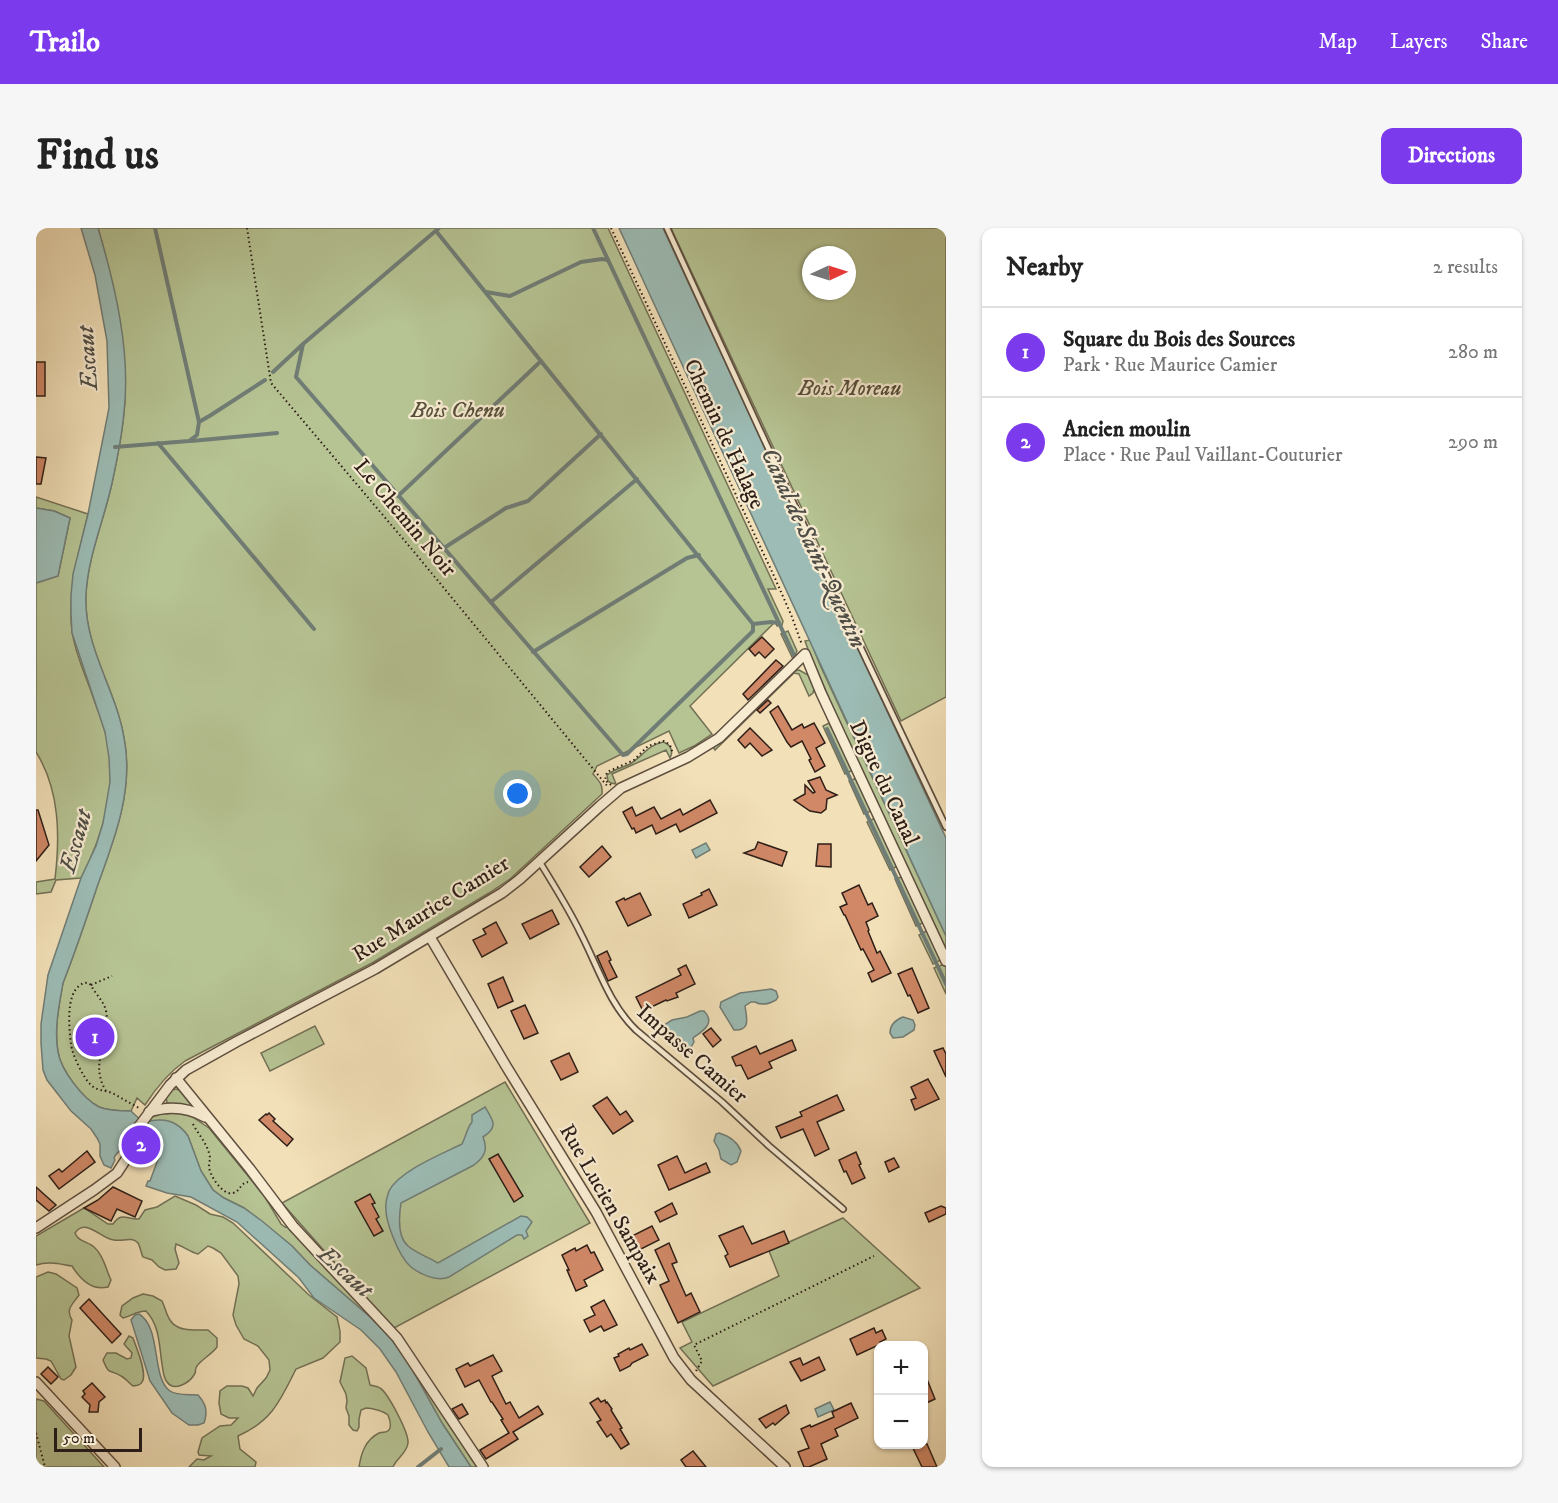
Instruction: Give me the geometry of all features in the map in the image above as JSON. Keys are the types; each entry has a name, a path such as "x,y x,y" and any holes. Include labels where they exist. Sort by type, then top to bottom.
{"street":[{"name":"Rue Maurice Camier","path":"36,1228 113,1176 132,1149 134,1133 146,1115 176,1078 186,1070 375,969 502,893 616,792 626,785 695,753 719,738 805,654"},
{"name":"Digue du Canal","path":"805,654 946,961"},
{"name":"Rue Lucien Sampaix","path":"430,937 596,1212 670,1350 691,1380 785,1467"},
{"path":"176,1078 293,1226 393,1332 483,1467"},
{"path":"146,1115 163,1108 179,1108 195,1112 209,1120"},
{"path":"37,1384 115,1467"}],"lane":[{"path":"667,228 946,828"},
{"name":"Impasse Camier","path":"539,861 581,932 608,991 624,1018 843,1209"}],"path":[{"name":"Le Chemin Noir","path":"247,228 271,382 599,775 616,792"},
{"name":"Chemin de Halage","path":"611,228 788,607 805,654"},
{"path":"599,775 630,762 648,746 658,741 664,741 670,745 675,762"},
{"path":"606,774 606,782 616,792"},
{"path":"110,978 91,985 81,984 74,992 69,1015 71,1044 86,1081 95,1089 106,1091 146,1115"},
{"path":"91,985 106,1011 106,1030 98,1067 106,1091"},
{"path":"192,1120 210,1155 210,1173 222,1189 233,1193 238,1191 243,1183 259,1181"},
{"path":"691,1380 702,1360 694,1345 874,1256"},
{"path":"36,1433 45,1467"}],"green space":[{"name":"Bois Chenu","path":"98,228 608,228 776,589 768,589 783,621 782,625 777,626 775,622 690,706 712,734 679,753 669,731 597,766 593,774 601,785 602,794 510,879 372,963 185,1061 163,1081 145,1105 137,1098 131,1111 99,1107 86,1097 63,1067 58,1052 57,1035 63,983 116,831 127,775 120,720 95,649 86,613 87,580 114,474 125,401 123,348 118,314"},
{"name":"Bois Moreau","path":"671,228 946,228 946,697 901,721"},
{"path":"36,497 88,514 72,587 72,631 78,656 104,728 109,751 110,788 96,844 81,878 56,880 51,892 36,894 36,882 55,879 58,830 50,782 36,752 36,583 58,576 70,518 54,511 36,508"},
{"path":"788,631 797,651 793,659 781,634"},
{"path":"810,640 946,936 946,949 813,663 805,641"},
{"path":"799,670 808,675 814,689 813,693 809,696 799,674 794,673 715,750 713,747 740,724 790,674"},
{"path":"829,723 853,768 845,774 823,726"},
{"path":"663,742 671,748 670,758 666,750 612,774 616,784 608,781 607,775 630,764 649,748"},
{"path":"858,780 871,808 864,814 849,781"},
{"path":"877,820 897,864 890,870 867,822"},
{"path":"902,877 925,922 916,926 895,879"},
{"path":"928,930 942,958 933,964 919,935"},
{"path":"942,965 946,967 946,994 934,968"},
{"path":"315,1026 324,1044 270,1071 261,1053"},
{"path":"505,1082 590,1223 394,1328 351,1282 347,1270 336,1264 282,1203"},
{"path":"177,1089 192,1106 167,1103 166,1096 171,1090"},
{"path":"168,1112 188,1114 209,1128 265,1197 281,1224 290,1228 392,1334 433,1394 478,1467 471,1467 442,1423 408,1362 370,1317 310,1265 292,1246 244,1208 213,1190 201,1171 184,1130 165,1121 147,1121"},
{"path":"175,1196 233,1223 309,1295 337,1317 340,1342 323,1358 296,1369 274,1409 259,1424 238,1436 240,1449 256,1462 255,1467 189,1467 197,1459 204,1460 211,1456 199,1455 202,1438 220,1426 231,1425 238,1418 229,1418 221,1414 220,1391 227,1386 242,1386 248,1388 253,1396 270,1370 269,1360 258,1346 244,1339 236,1325 233,1315 239,1284 238,1276 221,1253 208,1246 198,1254 176,1244 179,1263 176,1269 165,1270 152,1260 143,1257 136,1241 109,1239 84,1227 75,1233 79,1239 93,1246 101,1255 111,1280 108,1287 92,1286 72,1266 50,1263 36,1265 36,1236 84,1208 108,1224 113,1224 122,1217 139,1219 145,1210 157,1207"},
{"path":"843,1218 920,1288 713,1386 680,1348 692,1342 682,1322 779,1276 769,1251"},
{"path":"48,1272 56,1274 77,1288 79,1295 69,1313 72,1320 69,1336 76,1367 64,1380 61,1379 51,1361 36,1358 36,1277"},
{"path":"143,1294 162,1301 169,1318 177,1327 187,1330 208,1330 217,1338 217,1347 201,1361 192,1378 181,1385 170,1385 166,1380 156,1329 146,1311 123,1318 120,1315 122,1306"},
{"path":"129,1336 133,1338 144,1373 141,1383 133,1386 109,1370 103,1360 107,1353 116,1353 127,1359 131,1358 132,1353 124,1344"},
{"path":"352,1356 366,1368 370,1385 384,1391 405,1431 407,1447 393,1467 359,1467 367,1443 379,1433 388,1431 391,1425 388,1415 366,1408 361,1410 357,1431 349,1425 346,1394 340,1382 345,1358"},
{"path":"36,1399 44,1401 104,1467 36,1467"}],"water":[{"path":"81,228 98,228 116,295 123,342 126,389 122,430 109,497 87,580 86,613 95,649 120,720 127,775 116,831 63,983 57,1026 60,1059 68,1075 92,1103 111,1110 131,1111 143,1120 167,1121 182,1129 188,1136 201,1171 213,1190 262,1221 390,1337 408,1362 442,1423 471,1467 449,1467 396,1372 380,1349 361,1330 314,1298 299,1278 237,1222 191,1197 167,1193 146,1186 160,1154 146,1148 147,1146 140,1143 137,1135 129,1130 130,1141 115,1156 111,1168 104,1165 97,1138 91,1129 71,1111 47,1080 43,1070 41,1024 48,975 81,878 96,846 103,823 110,782 105,732 72,633 71,614 73,574 88,514 109,408 107,341 95,275"},
{"path":"619,228 663,228 946,838 946,936"},
{"path":"36,508 54,511 70,518 58,576 36,583"},
{"path":"706,843 710,850 696,858 692,850"},
{"path":"771,989 776,991 778,997 776,1000 766,1004 751,1002 745,1006 746,1025 740,1030 734,1030 720,1007 721,1002 740,993"},
{"path":"704,1011 707,1015 708,1023 704,1030 693,1038 694,1042 690,1049 680,1039 667,1034 664,1025"},
{"path":"903,1017 913,1020 914,1030 903,1037 893,1038 890,1033 892,1025"},
{"path":"485,1107 493,1127 483,1137 485,1149 481,1159 474,1165 401,1203 400,1232 404,1242 411,1248 438,1263 521,1216 527,1217 532,1222 526,1231 528,1236 524,1239 522,1235 517,1235 449,1277 440,1279 430,1277 411,1267 397,1247 387,1219 386,1202 389,1192 394,1184 411,1170 462,1144 472,1122 472,1115"},
{"path":"719,1133 732,1139 741,1151 737,1162 731,1165 721,1159 714,1141 716,1134"},
{"path":"139,1314 151,1330 164,1385 176,1394 198,1395 206,1408 204,1423 189,1425 172,1413 150,1381 131,1320"},
{"path":"830,1402 834,1410 818,1417 815,1409"}],"building":[{"path":"36,362 45,362 45,396 36,396"},
{"path":"36,457 46,458 41,484 36,484"},
{"path":"762,637 774,649 765,658 759,652 755,656 749,649"},
{"path":"776,660 783,666 748,700 743,694"},
{"path":"768,700 771,703 760,713 757,710"},
{"path":"778,706 792,730 802,724 804,728 814,723 825,743 816,748 825,766 815,772 802,741 791,747 787,742 770,712"},
{"path":"750,728 772,750 762,756 750,743 745,748 738,740"},
{"path":"820,777 826,790 837,795 827,799 826,809 821,813 810,811 794,800 805,794 805,785 813,793 815,792 808,781"},
{"path":"710,800 717,813 680,832 676,824 656,834 652,825 636,833 623,812 632,807 636,816 654,807 661,819 680,809 683,815"},
{"path":"36,810 38,810 49,845 36,861"},
{"path":"758,842 787,852 782,866 744,853 755,849"},
{"path":"818,844 831,844 831,867 816,866"},
{"path":"602,846 611,857 589,877 580,867"},
{"path":"859,885 868,905 872,903 878,916 866,922 868,931 877,953 880,951 891,973 872,982 868,973 874,970 863,949 861,950 840,907 847,904 842,893"},
{"path":"709,889 717,905 689,918 683,904"},
{"path":"640,893 651,915 628,926 616,902"},
{"path":"552,910 559,924 530,939 522,924"},
{"path":"496,922 507,943 482,957 473,940 486,934 483,929"},
{"path":"607,951 617,977 608,981 597,956"},
{"path":"686,965 695,984 676,993 678,997 643,1011 636,997 681,975 678,969"},
{"path":"912,968 929,1008 918,1013 898,974"},
{"path":"503,977 513,1001 498,1008 488,984"},
{"path":"525,1005 538,1033 524,1039 511,1011"},
{"path":"711,1028 721,1040 713,1047 703,1034"},
{"path":"792,1040 796,1050 769,1062 772,1068 748,1079 741,1065 736,1066 732,1057 756,1046 760,1054"},
{"path":"943,1048 946,1054 946,1077 934,1051"},
{"path":"569,1053 578,1072 561,1080 551,1061"},
{"path":"928,1079 939,1099 915,1110 911,1100 916,1098 911,1087"},
{"path":"837,1095 844,1110 817,1122 829,1149 815,1156 803,1129 781,1138 776,1127 802,1116 800,1112"},
{"path":"607,1097 620,1115 626,1111 633,1121 613,1134 593,1106"},
{"path":"269,1113 275,1119 273,1121 293,1139 287,1146 259,1120"},
{"path":"87,1151 95,1162 59,1189 49,1176 59,1169 62,1172"},
{"path":"856,1152 865,1178 852,1184 839,1160"},
{"path":"498,1154 523,1196 514,1202 489,1159"},
{"path":"677,1156 685,1173 706,1163 710,1172 669,1190 658,1165"},
{"path":"894,1158 899,1167 889,1172 885,1162"},
{"path":"36,1187 56,1205 49,1211 36,1200"},
{"path":"113,1187 142,1201 135,1217 117,1209 111,1221 84,1208"},
{"path":"370,1194 379,1217 376,1219 383,1231 374,1236 355,1202"},
{"path":"672,1203 677,1214 660,1222 655,1212"},
{"path":"941,1206 946,1208 946,1214 929,1222 925,1213"},
{"path":"652,1226 659,1240 637,1251 630,1237"},
{"path":"743,1226 752,1244 784,1231 789,1243 730,1267 725,1256 728,1254 719,1236"},
{"path":"669,1243 677,1262 672,1264 686,1296 691,1293 700,1312 678,1323 660,1285 669,1281 655,1250"},
{"path":"587,1245 591,1253 594,1252 603,1270 584,1280 587,1286 576,1291 562,1255"},
{"path":"89,1299 121,1334 112,1343 80,1308"},
{"path":"604,1300 617,1325 604,1331 601,1326 590,1332 584,1320 595,1315 591,1307"},
{"path":"874,1328 876,1333 882,1330 886,1339 874,1341 874,1347 857,1355 850,1339"},
{"path":"642,1344 648,1355 620,1371 614,1358 629,1348 630,1350"},
{"path":"493,1355 502,1371 492,1376 506,1404 510,1402 519,1418 538,1406 543,1414 513,1432 518,1439 486,1459 480,1450 509,1433 479,1380 465,1387 456,1369 468,1363 470,1366"},
{"path":"819,1357 825,1370 801,1381 790,1362 800,1358 803,1365"},
{"path":"48,1367 58,1377 51,1384 41,1374"},
{"path":"928,1382 935,1399 928,1402"},
{"path":"92,1383 105,1397 99,1402 98,1412 89,1412 90,1405 82,1397 85,1394 83,1391"},
{"path":"598,1398 601,1402 605,1400 607,1402 622,1428 620,1429 629,1444 621,1449 611,1434 607,1437 597,1422 601,1420 590,1403"},
{"path":"851,1403 858,1418 835,1429 838,1436 821,1444 827,1459 804,1467 798,1452 809,1448 801,1429 834,1417 832,1412"},
{"path":"462,1404 468,1414 459,1419 452,1409"},
{"path":"786,1405 789,1413 775,1425 773,1423 766,1428 759,1419"},
{"path":"928,1446 937,1467 922,1467 913,1449 928,1449"},
{"path":"693,1451 706,1467 686,1467 681,1460"}],"waterway":[{"path":"155,228 199,422"},
{"path":"273,372 439,228"},
{"path":"593,228 794,655"},
{"path":"436,231 753,624 779,623"},
{"path":"486,292 510,296 581,262 608,260"},
{"path":"303,344 296,377 623,755 627,754 753,631 753,624"},
{"path":"398,496 541,361"},
{"path":"115,447 189,441 197,435 199,422 265,380"},
{"path":"191,441 277,433"},
{"path":"444,548 506,508 528,501 601,434"},
{"path":"158,443 314,629"},
{"path":"491,602 637,479"},
{"path":"533,652 687,558 699,555"},
{"path":"827,729 946,984"},
{"path":"418,1467 441,1449"}],"place":[{"name":"Square du Bois des Sources","path":"95,1037"},
{"name":"Ancien moulin","path":"141,1145"}],"water label":[{"name":"Escaut","path":"88,358"},
{"name":"Canal de Saint-Quentin","path":"813,548"},
{"name":"Escaut","path":"76,841"},
{"name":"Escaut","path":"345,1272"}]}
